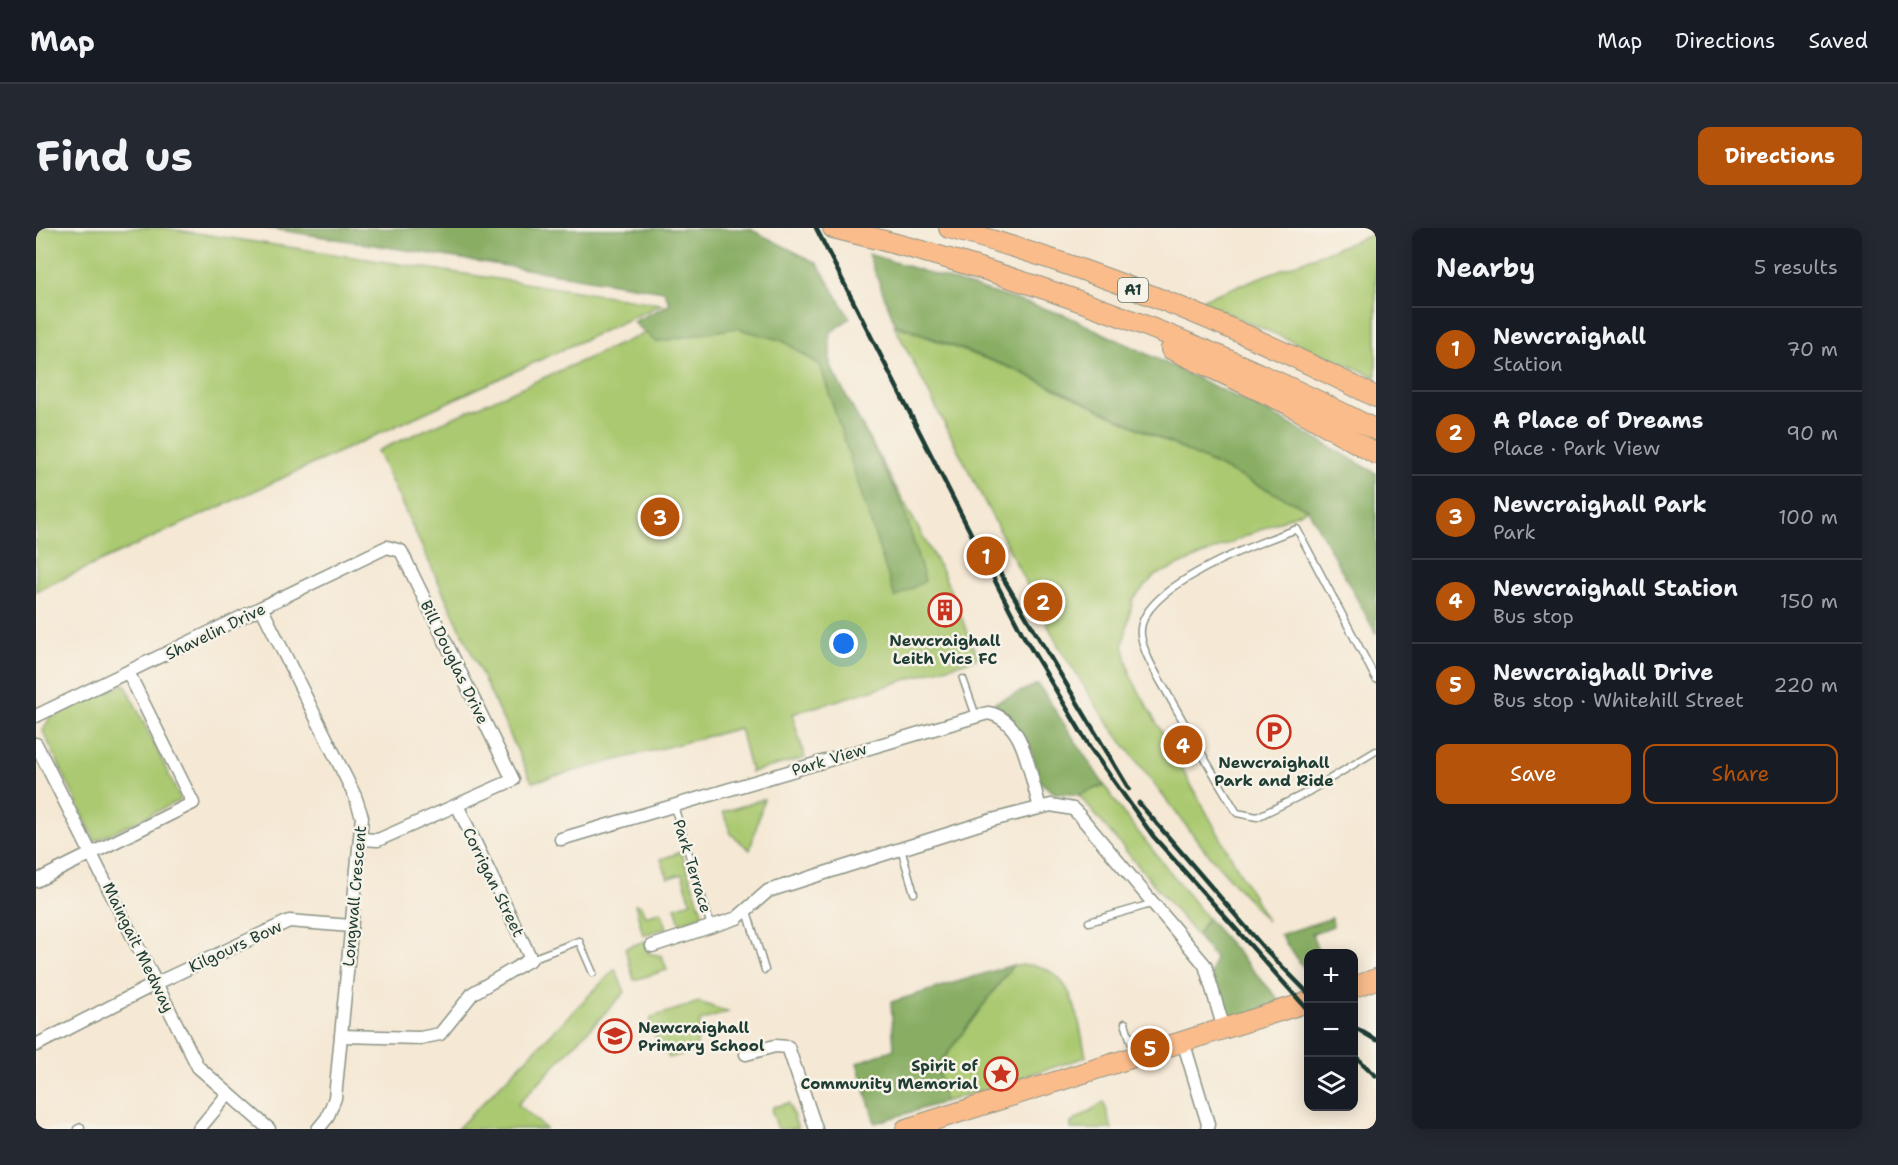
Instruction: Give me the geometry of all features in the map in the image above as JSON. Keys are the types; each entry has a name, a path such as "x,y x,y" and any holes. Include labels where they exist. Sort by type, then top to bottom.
{"main road":[{"name":"A1","path":"833,228 964,262 1113,314 1267,377 1376,430"},
{"name":"A1","path":"949,228 1102,277 1313,364 1376,397"},
{"path":"1113,314 1164,345 1288,404 1376,454"},
{"path":"1313,364 1376,384"},
{"path":"1358,985 1376,979"},
{"path":"906,1129 950,1122 1183,1041 1305,1003"}],"street":[{"name":"Shavelin Drive","path":"36,716 387,547 394,547"},
{"name":"Bill Douglas Drive","path":"394,547 401,551 513,780 457,805"},
{"name":"Longwall Crescent","path":"262,609 355,796 362,817 335,1098 327,1118 318,1129"},
{"path":"36,881 193,803 128,672"},
{"name":"Park View","path":"561,838 988,713 1000,715 1011,724 1016,732 1040,807"},
{"name":"Maingait Medway","path":"36,744 198,1066 269,1129"},
{"path":"360,839 378,840 457,805"},
{"name":"Corrigan Street","path":"457,805 531,959"},
{"path":"652,945 737,918 768,891 1040,807 1061,806 1073,809 1080,816 1151,904 1205,965 1224,1029"},
{"name":"Kilgours Bow","path":"36,1046 157,983 289,921 351,926"},
{"path":"341,1035 420,1038 440,1034 473,993 531,959"},
{"path":"1183,1041 1208,1124 1207,1129"},
{"path":"746,1054 775,1046 788,1047 816,1129"},
{"path":"198,1129 228,1094"}],"lane":[{"path":"1376,679 1297,529 1230,556 1157,599 1146,614 1141,634 1152,665 1237,813 1257,817 1308,792 1376,751"},
{"path":"963,679 976,716"},
{"name":"Park Terrace","path":"674,806 711,926"},
{"path":"901,849 914,893"},
{"path":"1089,922 1151,904"},
{"path":"747,911 765,970"},
{"path":"531,959 579,941 593,973"},
{"path":"1125,1023 1136,1058"}],"green space":[{"path":"36,228 164,228 662,304 36,591"},
{"path":"267,228 750,229 817,263 850,318 830,333 830,365 903,505 925,581 895,598 820,365 783,341 736,328 656,342 633,322 670,304 664,291"},
{"path":"1376,233 1376,377 1198,301"},
{"path":"868,254 1065,315 1274,415 1376,473 1376,634 1308,509 1017,370 895,324"},
{"path":"720,300 829,365 944,575 978,658 792,714 805,758 751,772 740,728 532,782 377,451"},
{"path":"894,325 1016,370 1308,509 1154,576 1133,599 1123,645 1131,677 1267,921 1204,849 1154,784 1107,722 1059,647"},
{"path":"125,684 181,800 95,841 43,731 50,717"},
{"path":"1038,684 1104,785 1079,795 1055,793 1040,782 1030,746 994,703"},
{"path":"1104,785 1123,813 1207,918 1197,936 1079,795"},
{"path":"764,799 750,850 731,834 723,812"},
{"path":"681,852 703,915 680,923 675,907 691,902 682,874 668,878 661,859"},
{"path":"635,904 641,906 645,916 661,911 667,928 643,935"},
{"path":"1207,918 1281,1002 1238,1018 1221,1014 1211,974 1215,958 1197,936"},
{"path":"1332,918 1333,926 1312,934 1318,949 1304,949 1304,968 1280,935"},
{"path":"645,941 648,953 662,956 667,970 634,980 625,948"},
{"path":"1013,965 1031,965 1050,971 1068,990 1078,1017 1086,1057 944,1102 938,1066"},
{"path":"1013,965 938,1066 944,1102 875,1123 857,1063 894,1049 891,1002"},
{"path":"615,969 625,992 518,1104 546,1129 457,1129"},
{"path":"699,1002 728,1012 700,1021 696,1051 669,1058 648,1025 652,1017"},
{"path":"1104,1102 1112,1129 1071,1129 1071,1123"},
{"path":"789,1103 798,1129 778,1129 772,1112 773,1107"}],"railway":[{"path":"816,228 1023,635 1091,749 1153,836 1304,1006"},
{"path":"1000,573 1129,789"},
{"path":"1139,803 1263,947 1304,989"},
{"path":"1358,1029 1376,1040"},
{"path":"1356,1057 1376,1076"}],"place":[{"name":"Newcraighall Park","path":"660,517"},
{"name":"Newcraighall","path":"986,556"},
{"name":"A Place of Dreams","path":"1043,602"},
{"name":"Newcraighall Leith Vics FC","path":"945,610"},
{"name":"Newcraighall Park and Ride","path":"1274,732"},
{"name":"Newcraighall Station","path":"1183,745"},
{"name":"Newcraighall Primary School","path":"615,1036"},
{"name":"Newcraighall Drive","path":"1150,1048"},
{"name":"Spirit of Community Memorial","path":"1001,1074"}]}
